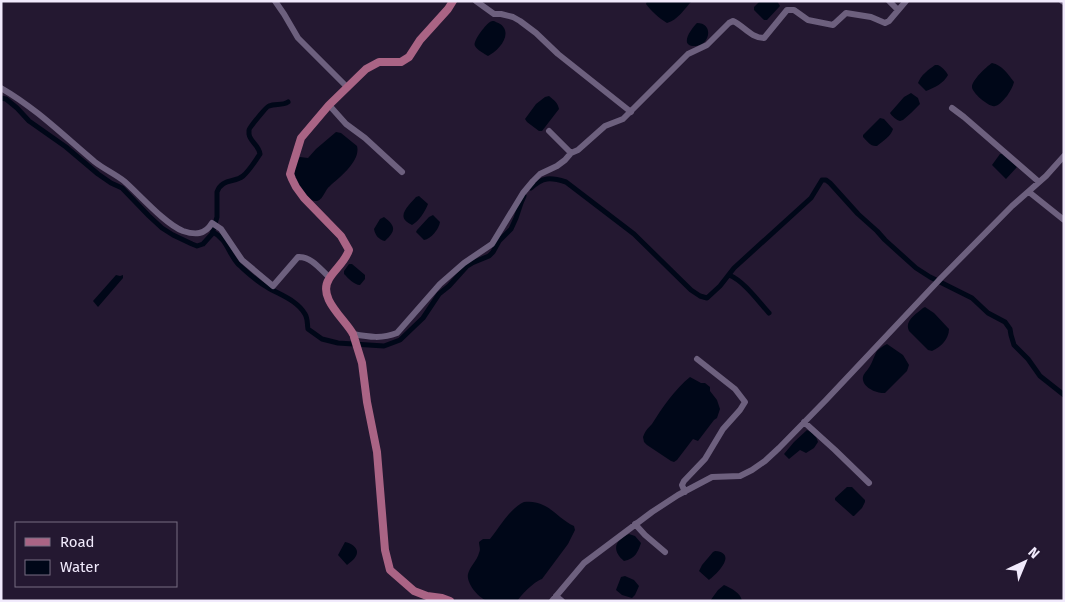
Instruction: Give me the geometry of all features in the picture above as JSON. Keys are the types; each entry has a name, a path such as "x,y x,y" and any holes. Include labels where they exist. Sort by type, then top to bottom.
{"main road":[{"path":"450,601 414,591 390,570 385,550 377,452 367,402 362,362 349,327 326,296 327,281 347,257 349,250 341,236 304,198 290,174 301,138 330,105 366,69 384,61 401,62 410,57 420,40 453,1"}],"street":[{"path":"275,1 298,38 348,87"},
{"path":"476,1 494,14 513,17 520,21 631,112"},
{"path":"889,1 898,10"},
{"path":"353,336 374,338 397,333 440,284 464,263 492,244 533,180 565,160 605,126 623,119 688,54 707,45 729,23 733,21 751,34 764,38 787,10 794,10 808,20 833,25 846,14 872,17 884,23 889,21 906,1"},
{"path":"1,88 17,98 98,164 122,180 166,220 182,230 197,234 209,229 212,223 217,226 242,260 273,286 298,257 312,261 330,278"},
{"path":"330,105 346,124 365,138 402,172"},
{"path":"952,108 1039,182"},
{"path":"550,131 571,153"},
{"path":"562,601 554,598 584,563 652,512 712,477 737,476 749,472 775,452 935,284 1064,156"},
{"path":"1029,192 1064,220"},
{"path":"685,492 682,485 684,481 705,459 723,429 745,402 735,389 697,359"},
{"path":"804,422 869,483"},
{"path":"635,524 665,552"}],"water":[{"path":"647,1 692,1 678,17 667,23 650,9 646,4"},
{"path":"760,1 777,1 780,6 767,20 764,20 754,10 754,7"},
{"path":"491,21 503,27 505,36 499,48 488,56 477,49 475,44 477,37 486,26"},
{"path":"697,23 706,26 708,30 707,38 701,45 691,46 687,41 688,37"},
{"path":"992,63 1002,68 1014,82 1007,96 995,106 989,105 982,100 972,87 977,77"},
{"path":"935,65 941,67 948,75 941,83 926,91 918,83 919,80"},
{"path":"911,93 918,98 920,104 903,120 900,121 894,118 890,113 904,97"},
{"path":"549,96 557,103 559,109 542,131 539,131 525,119 536,104"},
{"path":"880,118 884,119 893,129 877,146 871,145 863,135"},
{"path":"336,132 341,133 357,146 356,157 349,168 328,188 320,200 311,200 299,186 295,176 295,166 300,157 308,158"},
{"path":"1000,154 1017,167 1006,179 992,165"},
{"path":"419,196 428,204 422,216 412,225 405,221 404,214 409,205"},
{"path":"433,215 440,222 439,225 432,236 424,240 416,232"},
{"path":"384,217 391,223 393,229 385,241 378,237 374,229 380,219"},
{"path":"349,264 352,264 365,275 365,279 360,285 353,283 344,274"},
{"path":"116,275 123,275 123,278 98,307 93,301"},
{"path":"925,307 934,313 949,329 948,336 944,342 932,351 928,350 909,331 908,327 911,318"},
{"path":"887,344 903,355 909,365 907,371 885,393 882,393 866,386 863,378 877,351"},
{"path":"690,377 710,387 710,391 717,400 720,409 717,418 698,441 693,439 674,462 647,445 643,437 669,399"},
{"path":"807,430 817,438 818,442 814,448 806,453 800,450 789,459 784,454"},
{"path":"847,487 852,487 865,500 862,508 854,516 835,500"},
{"path":"524,502 539,503 546,506 574,526 575,530 568,544 542,579 522,594 518,600 484,600 474,590 468,578 469,571 480,552 479,542 483,539 490,539 509,514"},
{"path":"629,534 635,536 641,543 636,555 624,561 617,553 616,546 620,539"},
{"path":"345,542 353,545 357,551 355,557 347,565 338,555"},
{"path":"715,551 725,556 724,564 709,580 699,571"},
{"path":"625,576 634,580 639,586 632,598 622,595 616,590 621,577"},
{"path":"724,585 738,593 742,601 710,601"}],"waterway":[{"path":"1,98 6,99 29,121 66,147 98,174 122,188 162,228 197,246 203,244 212,234 217,217 217,192 219,188 225,183 243,176 260,154 250,137 250,128 268,107 288,102"},
{"path":"531,188 547,179 566,182 634,234 691,290 707,298 720,286 734,268 811,198 822,180 826,180 858,214 916,268 972,298 988,313 1005,322 1010,329 1014,345 1028,359 1040,376 1064,395"},
{"path":"213,232 222,239 239,265 249,274 263,285 298,305 306,316 308,329 322,339 338,343 384,346 400,340 423,318 439,294 467,266 489,256 493,252 499,241 511,229 524,196"},
{"path":"729,275 745,286 769,313"}]}
